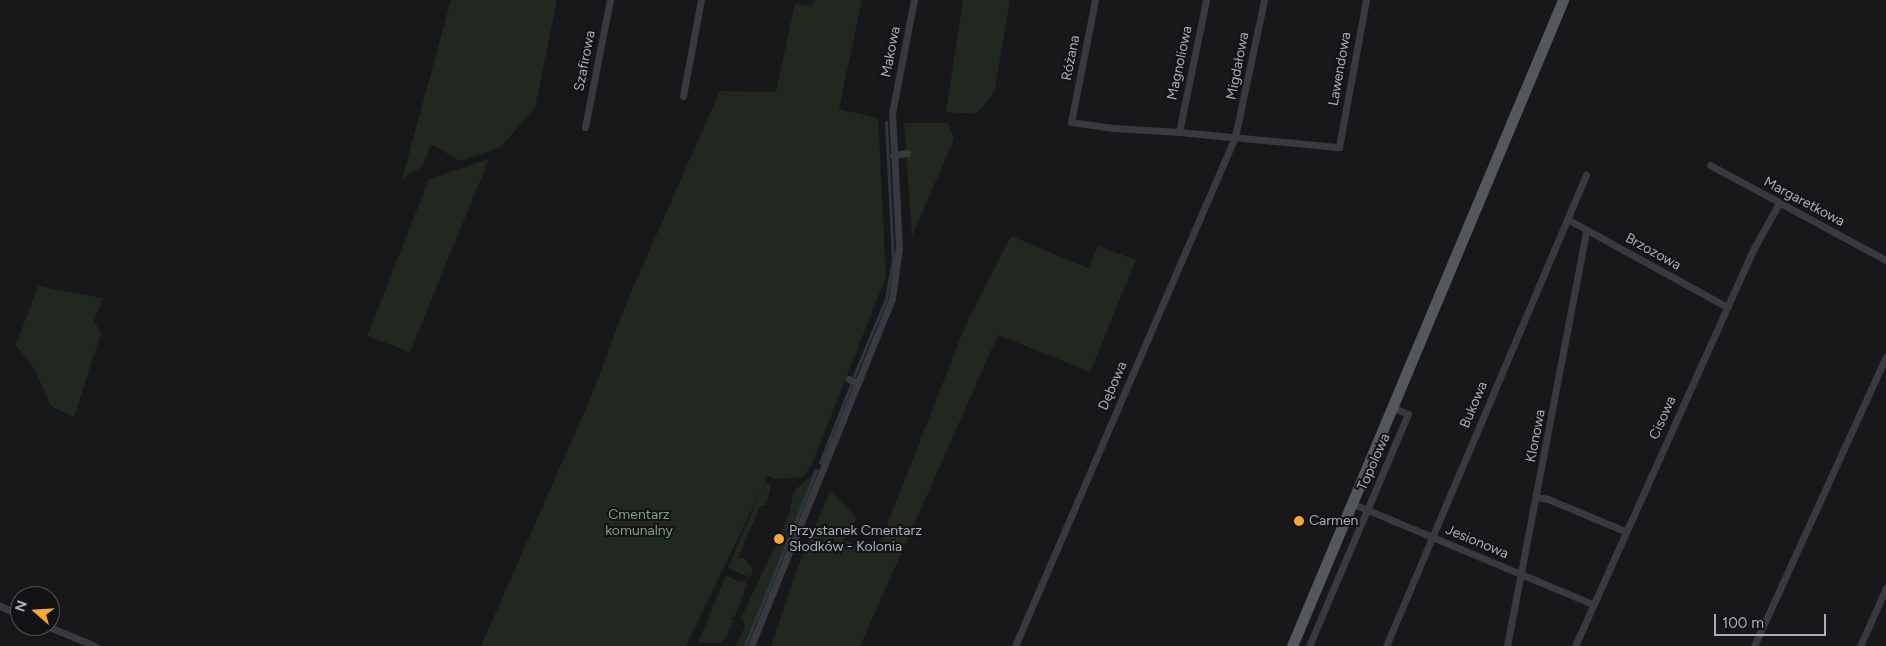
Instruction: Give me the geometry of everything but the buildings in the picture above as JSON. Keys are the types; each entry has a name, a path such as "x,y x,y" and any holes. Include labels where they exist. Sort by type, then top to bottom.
{"main road":[{"path":"1292,646 1563,0"}],"street":[{"name":"Szafirowa","path":"585,127 610,0"},
{"path":"683,96 701,0"},
{"name":"Makowa","path":"752,646 892,299 899,247 893,155 893,110 914,0"},
{"name":"Różana","path":"1095,0 1071,122 1113,128 1179,132"},
{"name":"Magnoliowa","path":"1179,132 1206,0"},
{"name":"Migdałowa","path":"1235,137 1264,0"},
{"name":"Lawendowa","path":"1235,137 1339,147 1366,0"},
{"path":"1179,132 1235,137"},
{"name":"Dębowa","path":"1015,646 1235,137"},
{"path":"893,155 906,154"},
{"name":"Margaretkowa","path":"1710,165 1886,260"},
{"name":"Bukowa","path":"1386,646 1431,536 1586,175"},
{"name":"Cisowa","path":"1575,646 1625,531 1754,248 1778,203"},
{"name":"Brzozowa","path":"1567,219 1727,307"},
{"name":"Klonowa","path":"1508,646 1586,230"},
{"path":"1754,646 1886,357"},
{"path":"849,379 858,383"},
{"name":"Topolowa","path":"1309,646 1408,414 1392,407"},
{"path":"1537,497 1548,499 1625,531"},
{"name":"Jesionowa","path":"1351,503 1593,604"},
{"path":"1860,646 1886,588"},
{"path":"60,631 95,646"}],"green space":[{"path":"451,0 557,0 535,107 501,147 460,161 431,144 423,166 402,179"},
{"name":"Cmentarz komunalny","path":"816,0 862,0 839,109 878,118 886,277 811,466 803,477 776,479 768,476 686,646 481,646 591,397 627,301 720,91 776,92 795,3 811,6"},
{"path":"963,0 1010,0 994,93 976,114 946,112"},
{"path":"904,123 948,123 954,139 912,236"},
{"path":"489,159 410,352 367,336 429,179"},
{"path":"1011,236 1088,268 1098,246 1136,260 1090,372 998,335 860,646 771,646 797,569 830,491 857,518 843,540 876,553 966,324"},
{"path":"38,286 103,298 94,321 101,333 74,417 51,406 35,370 16,345"},
{"path":"816,467 819,471 747,646 736,646 745,626 741,618 777,542 780,543 783,537 780,534 790,512 793,494 796,489 810,478"},
{"path":"765,482 770,484 771,487 766,505 760,506 738,558 744,558 752,568 752,574 748,577 728,568"},
{"path":"726,575 740,583 741,580 744,581 747,585 735,616 730,619 733,621 726,638 721,643 698,643"}],"waterway":[{"path":"854,376 886,299 893,260 886,122"},
{"path":"820,463 851,385"},
{"path":"745,646 816,471"}],"place":[{"name":"Carmen","path":"1299,521"},
{"name":"Przystanek Cmentarz Słodków - Kolonia","path":"779,539"}]}
